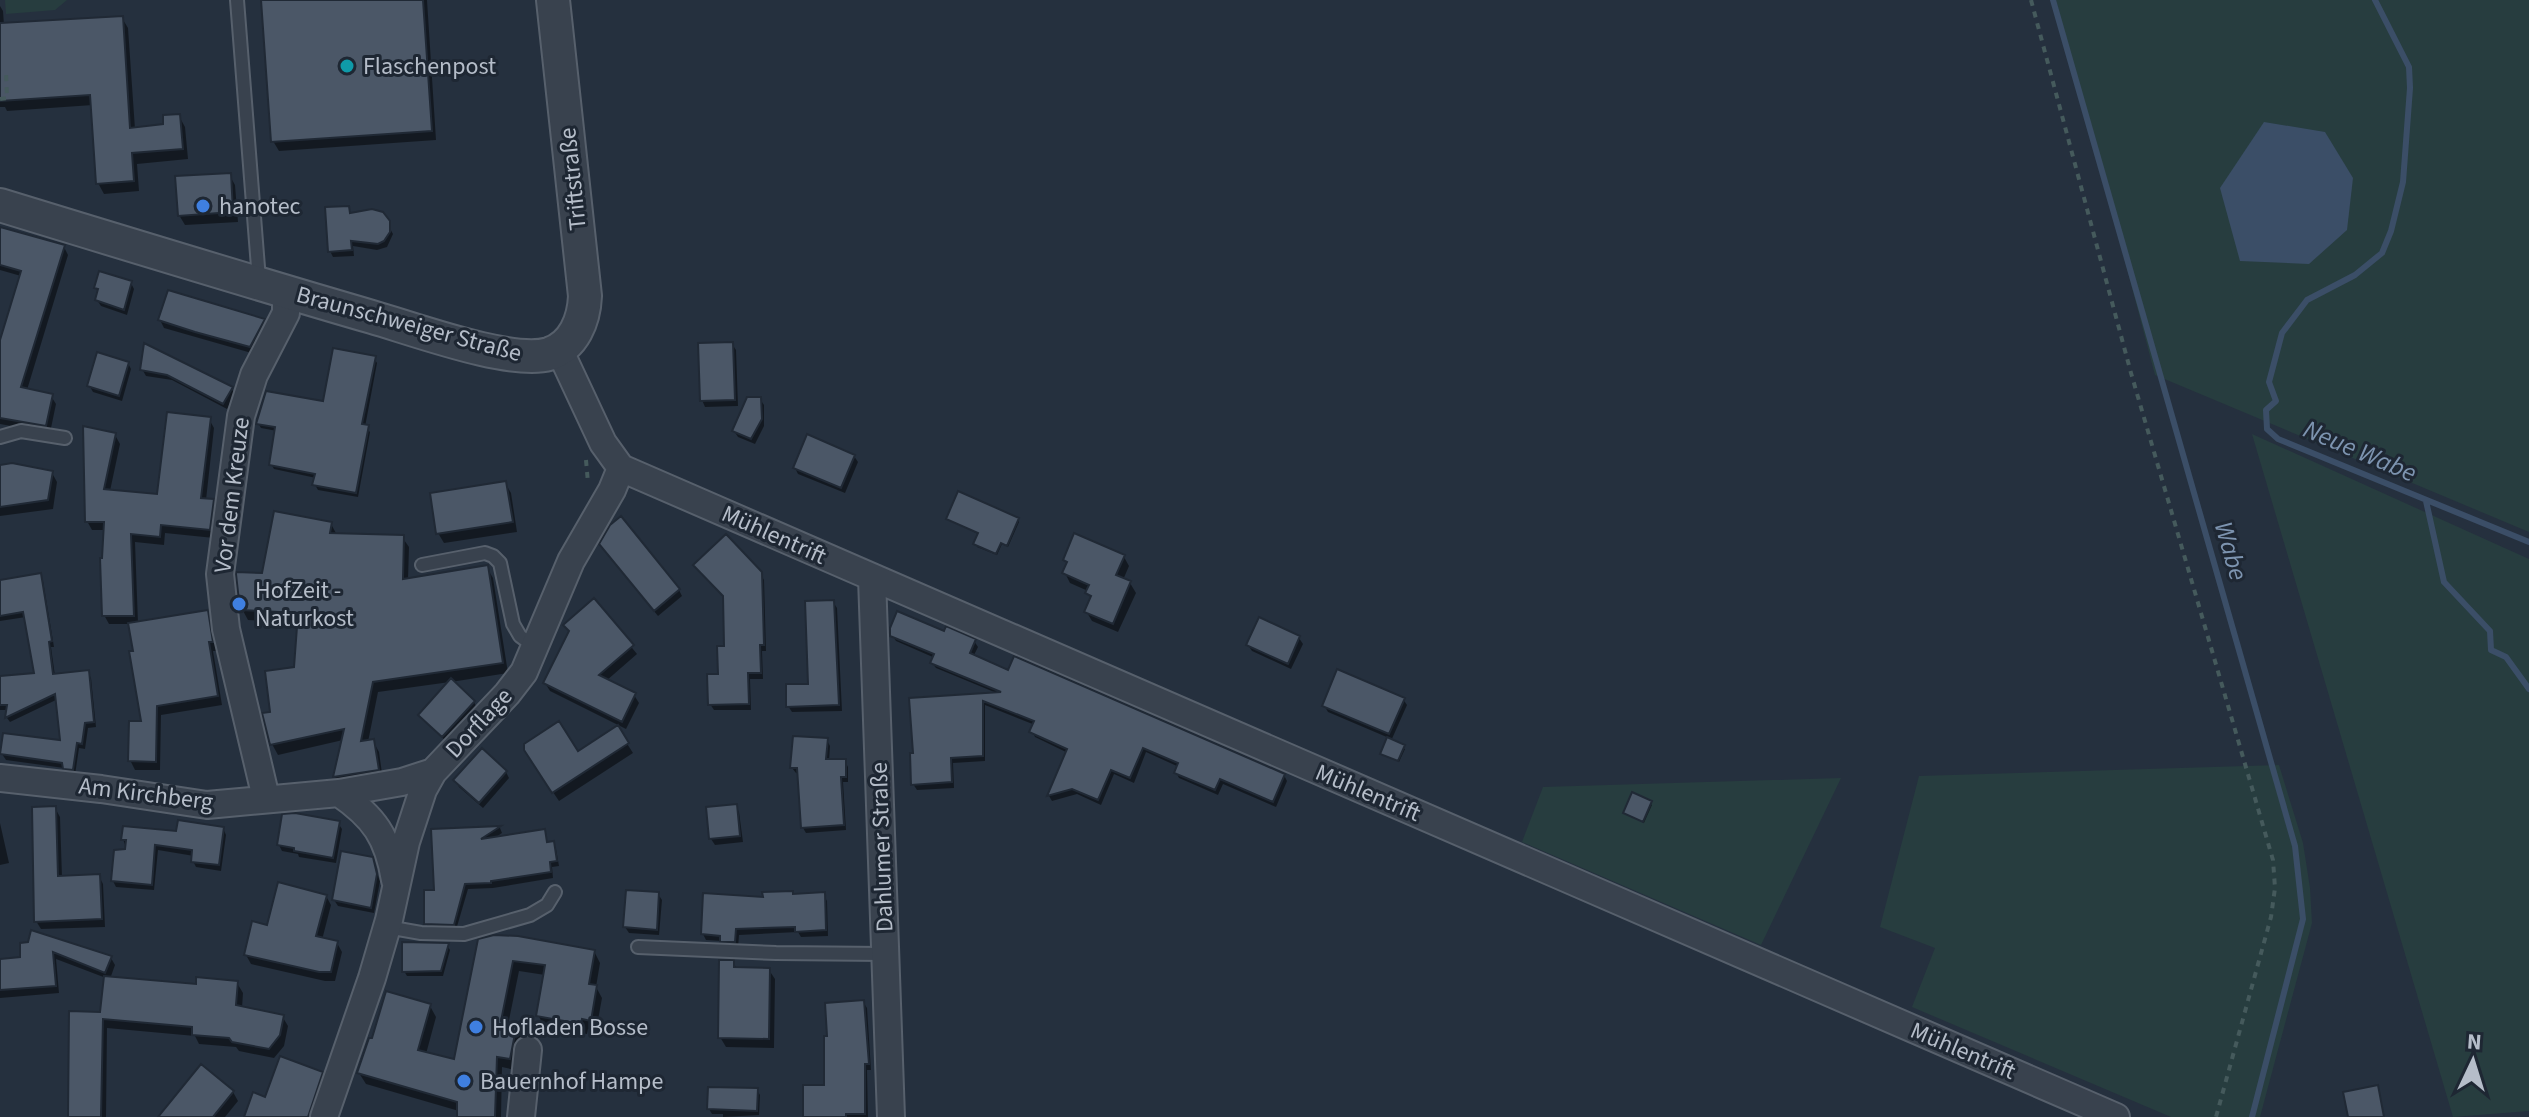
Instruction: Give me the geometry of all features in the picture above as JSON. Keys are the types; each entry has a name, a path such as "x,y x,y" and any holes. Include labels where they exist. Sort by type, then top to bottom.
{"street":[{"name":"Triftstraße","path":"553,0 585,296 579,328 559,349"},
{"name":"Braunschweiger Straße","path":"0,205 273,288 506,354 522,357 559,349"},
{"name":"Vor dem Kreuze","path":"266,798 226,629 220,574 241,416 254,375 286,313 273,288"},
{"path":"559,349 603,443 621,468"},
{"name":"Dorflage","path":"324,1117 372,978 414,813 433,772 524,672 571,561 605,503 621,468"},
{"name":"Mühlentrift","path":"621,468 2116,1117"},
{"name":"Dahlumer Straße","path":"872,578 891,1117"},
{"name":"Am Kirchberg","path":"0,778 207,805 339,793 402,782 433,772"},
{"path":"339,793 374,821 386,843 397,889"},
{"path":"521,1117 528,1050"}],"lane":[{"path":"237,0 273,288"},
{"path":"0,437 21,431 65,438"},
{"path":"422,565 485,553 493,556 500,563 513,624 520,636 535,647"},
{"path":"387,927 421,933 464,934 530,915 547,905 555,892"},
{"path":"638,947 885,954"}],"path":[{"path":"2031,0 2131,373 2273,860 2275,888 2271,917 2216,1117"},
{"path":"0,99 7,98 6,71"},
{"path":"582,449 589,494 605,503"}],"green space":[{"path":"5,0 67,0 55,10 6,14"},
{"path":"2056,0 2529,0 2529,532 2155,375"},
{"path":"2252,434 2529,559 2529,1111 2453,1117"},
{"path":"2279,765 2303,843 2312,923 2260,1117 2171,1117 1912,1007 1935,948 1880,927 1919,776"},
{"path":"1841,778 1761,945 1522,842 1543,787"}],"water":[{"path":"2264,122 2325,132 2353,178 2347,230 2309,264 2240,261 2220,188"}],"building":[{"name":"Flaschenpost","path":"261,0 423,0 432,131 271,142"},
{"path":"123,16 130,128 163,124 163,115 180,114 183,149 132,153 134,181 96,184 90,95 0,101 0,23"},
{"path":"231,173 233,212 178,216 175,176"},
{"path":"349,206 350,213 372,209 383,212 390,221 390,232 378,244 351,241 352,250 328,252 325,207"},
{"path":"0,227 65,245 21,387 53,394 46,426 0,418 0,340 21,271 0,265"},
{"path":"99,271 132,281 124,310 95,300 98,289 94,288"},
{"path":"168,290 265,319 250,347 195,332 158,320"},
{"path":"733,342 735,400 700,401 698,343"},
{"path":"144,343 233,387 223,404 167,375 140,370"},
{"path":"333,348 376,356 362,424 369,425 356,493 312,485 315,474 269,465 275,427 256,424 266,391 323,401"},
{"path":"97,352 129,362 119,396 87,386"},
{"path":"747,397 761,397 762,419 751,439 732,431"},
{"path":"167,412 211,417 201,498 214,499 210,530 161,525 160,537 131,534 134,616 102,616 100,558 104,522 85,522 83,426 116,433 104,489 157,494"},
{"path":"807,434 855,455 841,488 793,468"},
{"path":"12,463 53,471 48,500 0,507 0,465"},
{"path":"506,481 513,522 436,534 430,493"},
{"path":"958,491 1019,518 1007,546 1001,543 996,554 973,544 978,533 946,519"},
{"path":"274,511 332,522 330,533 404,535 403,579 488,565 503,663 373,682 361,741 374,739 379,770 333,777 344,729 270,745 262,713 270,712 265,671 294,667 298,613 240,610 236,572 262,573"},
{"path":"621,516 680,589 654,611 599,544 610,525"},
{"path":"1074,533 1125,555 1116,575 1131,581 1113,624 1084,612 1091,596 1085,593 1089,585 1062,573 1067,562 1063,560"},
{"path":"726,534 762,572 764,645 760,645 761,673 748,673 749,704 708,705 707,674 718,674 717,646 724,646 723,596 693,565"},
{"path":"41,573 52,641 49,642 53,674 89,670 94,722 85,723 82,744 77,743 73,770 63,769 62,763 0,754 3,733 60,740 55,694 5,718 7,705 0,705 0,676 34,673 23,612 0,616 0,580"},
{"path":"594,598 634,645 599,675 636,693 622,722 543,683 569,631 563,625"},
{"path":"834,600 839,705 786,707 786,684 808,684 805,601"},
{"path":"208,610 213,642 209,642 218,696 157,706 156,762 128,761 129,721 141,721 129,651 133,651 128,623"},
{"path":"897,611 944,631 946,626 976,639 970,653 1008,670 1014,656 1285,774 1273,802 1220,779 1215,790 1174,773 1178,763 1143,748 1130,778 1111,770 1098,800 1072,789 1047,796 1067,749 1029,732 1034,721 983,701 983,756 951,758 952,782 911,785 910,753 913,753 909,698 1001,692 930,663 934,654 890,636"},
{"path":"1259,617 1300,636 1288,664 1246,645"},
{"path":"1337,669 1405,698 1389,734 1322,706"},
{"path":"451,678 475,701 442,737 418,715"},
{"path":"559,721 578,751 618,725 629,743 552,793 524,750 524,744"},
{"path":"793,736 828,738 826,759 846,759 846,777 841,777 844,825 801,828 797,768 790,768"},
{"path":"1387,737 1405,745 1398,761 1380,754"},
{"path":"482,748 507,771 479,803 453,780"},
{"path":"1632,792 1652,801 1643,822 1623,813"},
{"path":"737,804 740,836 709,839 706,807"},
{"path":"56,806 58,876 100,874 102,919 34,922 32,807"},
{"path":"295,813 340,821 333,858 277,845 282,814"},
{"path":"178,820 224,827 219,865 191,862 192,850 155,845 152,885 111,881 114,850 125,849 126,840 121,840 123,826 176,831"},
{"path":"501,826 481,839 545,829 547,842 554,841 557,861 550,862 551,872 491,883 465,884 454,925 424,924 424,890 434,890 431,829"},
{"path":"341,851 373,857 377,874 371,908 332,900"},
{"path":"278,882 327,895 316,936 338,941 331,972 244,955 252,921 267,925"},
{"path":"626,890 659,892 657,930 623,927"},
{"path":"793,891 793,894 825,892 826,930 795,932 795,927 736,929 735,942 720,942 720,936 701,934 703,893 763,897 762,892"},
{"path":"31,930 112,956 105,973 53,952 56,986 0,990 0,959 20,957 20,943 28,942"},
{"path":"494,935 518,936 595,950 589,984 597,985 591,1021 582,1019 581,1024 536,1016 545,965 513,961 501,1021 517,1024 510,1059 497,1057 495,1117 457,1117 457,1102 357,1073 369,1038 372,1038 386,991 431,1004 418,1050 454,1059 478,939"},
{"path":"402,942 449,943 441,971 402,972"},
{"path":"719,960 734,960 734,967 770,968 769,1039 718,1038"},
{"path":"104,976 196,984 196,977 238,981 236,1005 284,1015 280,1035 269,1049 232,1042 229,1038 192,1035 192,1027 103,1019 101,1117 68,1117 69,1011 100,1012"},
{"path":"864,1000 869,1064 865,1064 865,1114 803,1117 803,1085 824,1085 824,1036 827,1036 825,1003"},
{"path":"280,1056 323,1072 308,1117 244,1117 253,1092 265,1097"},
{"path":"201,1064 234,1091 213,1117 158,1117"},
{"path":"2378,1085 2384,1117 2348,1117 2343,1092"},
{"path":"708,1087 758,1088 757,1111 707,1109"}],"waterway":[{"name":"Wabe","path":"2053,0 2295,846 2303,919 2252,1117"},
{"name":"Neue Wabe","path":"2375,0 2409,67 2403,182 2391,231 2382,253 2355,275 2307,300 2282,333 2269,382 2276,401 2266,410 2267,429 2278,439 2529,542"},
{"name":"Neue Wabe","path":"2426,501 2444,582 2490,631 2491,650 2506,657 2529,689"}],"place":[{"name":"Flaschenpost","path":"347,66"},
{"name":"hanotec","path":"203,206"},
{"name":"HofZeit - Naturkost","path":"239,604"},
{"name":"Hofladen Bosse","path":"476,1027"},
{"name":"Bauernhof Hampe","path":"464,1081"}]}
